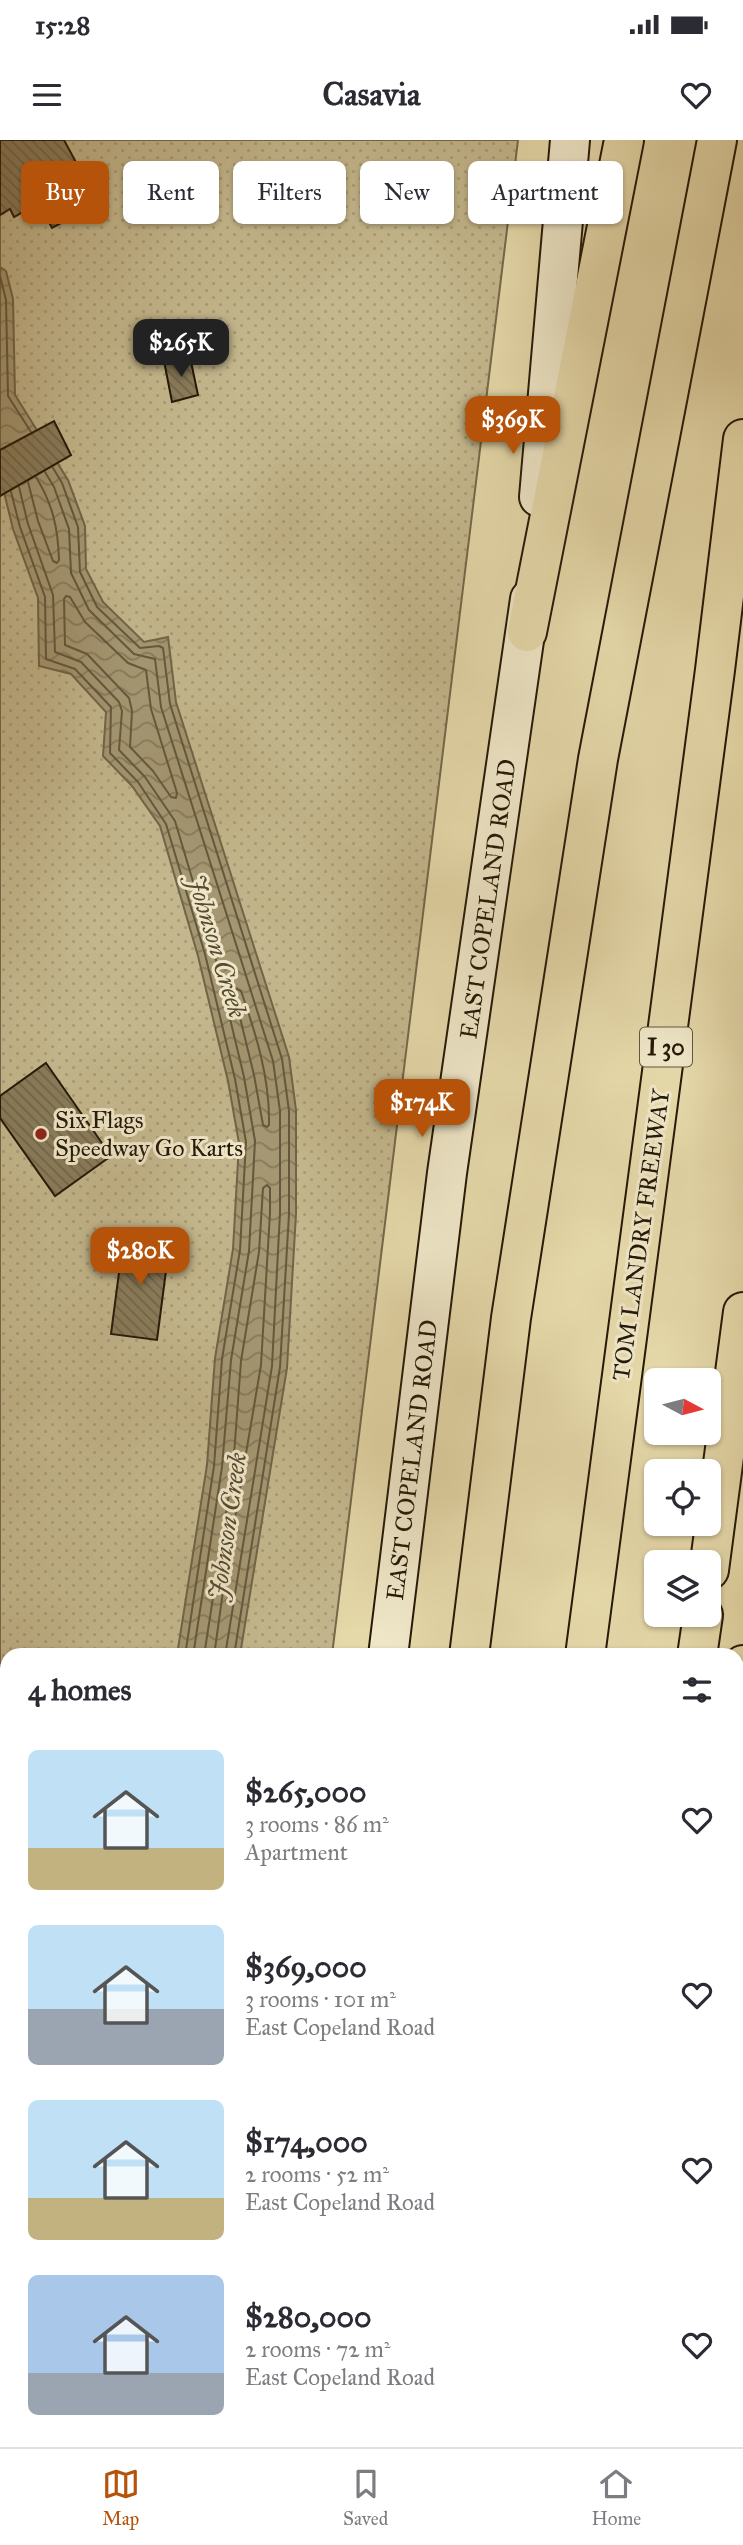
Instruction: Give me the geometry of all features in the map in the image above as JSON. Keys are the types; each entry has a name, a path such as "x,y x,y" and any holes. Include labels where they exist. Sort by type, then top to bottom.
{"highway":[{"path":"527,632 624,140"},
{"path":"470,1648 511,1318 598,759 717,140"},
{"name":"TOM LANDRY FREEWAY","path":"586,1648 714,684 743,439"},
{"path":"712,1550 743,1312"},
{"path":"698,1648 701,1627"}],"main road":[{"name":"EAST COPELAND ROAD","path":"389,1648 447,1172 527,632 570,140"},
{"path":"559,286 590,140"}],"shaded area":[{"path":"0,140 518,140 515,161 468,161 468,224 508,224 333,1648 0,1648"}],"water":[{"name":"Johnson Creek","path":"0,267 6,271 13,299 15,395 68,480 85,526 86,569 103,602 144,642 168,637 176,702 289,1057 296,1110 296,1214 287,1368 241,1648 178,1648 207,1465 215,1358 233,1249 239,1143 228,1081 198,956 160,826 132,786 103,756 106,712 71,674 39,666 38,598 13,529 0,476"}],"building":[{"path":"0,140 64,140 75,161 21,161 21,213 14,217 10,209 0,215"},
{"path":"190,357 198,395 172,402 164,361"},
{"path":"54,421 71,455 0,496 0,450"},
{"path":"46,1063 111,1156 55,1196 0,1118 0,1096"},
{"path":"124,1234 170,1240 157,1340 111,1334"}],"place":[{"name":"Six Flags Speedway Go Karts","path":"41,1134"}]}
